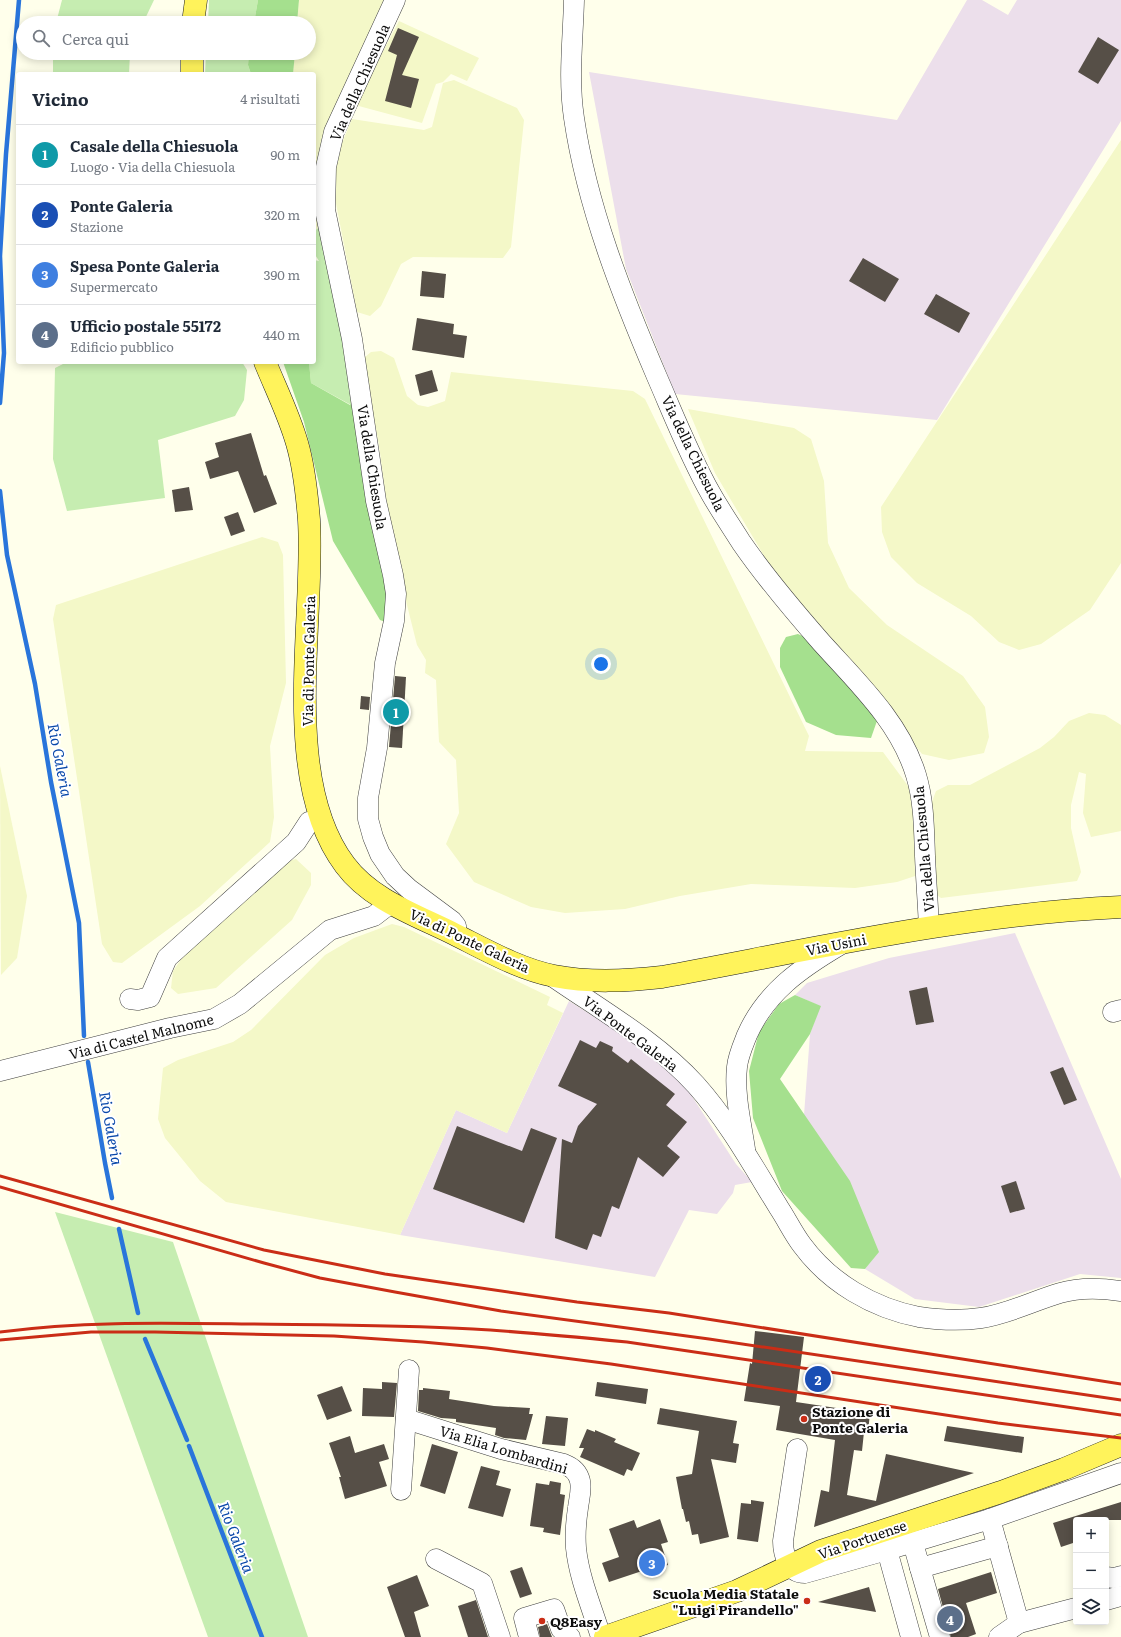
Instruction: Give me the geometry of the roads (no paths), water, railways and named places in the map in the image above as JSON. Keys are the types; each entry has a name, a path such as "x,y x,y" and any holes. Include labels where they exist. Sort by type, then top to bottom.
{"main road":[{"path":"194,16 196,0"},
{"path":"192,60 192,72"},
{"name":"Via di Ponte Galeria","path":"266,364 297,444 306,488 309,520 310,586 305,670 306,724 310,770 322,820 335,850 348,868 367,888 391,903 508,960 552,976"},
{"name":"Via Usini","path":"552,976 591,980 639,980 738,963 849,940 1027,914 1121,907"},
{"name":"Via Portuense","path":"605,1637 724,1596 821,1551 1001,1492 1064,1469 1121,1445"}],"street":[{"name":"Via della Chiesuola","path":"395,0 334,132 326,166 325,210 352,339 376,501 396,594 394,621 383,676 377,748 368,798 368,819 376,845 389,869 400,882 452,921 456,926 457,936"},
{"name":"Via della Chiesuola","path":"574,0 571,83 576,129 598,218 636,328 690,452 711,494 725,517 778,592 873,700 892,726 907,751 916,774 922,806 929,928"},
{"path":"130,1000 150,997 167,958 296,842 309,822 322,820"},
{"name":"Via di Castel Malnome","path":"0,1071 170,1028 214,1019 240,1004 330,930 374,916 391,903"},
{"name":"Via Ponte Galeria","path":"746,1154 736,1092 736,1078 740,1053 749,1030 765,1003 787,980 809,964 849,940"},
{"name":"Via Ponte Galeria","path":"552,976 648,1042 677,1066 704,1094 746,1154 802,1244 814,1259 844,1286 876,1304 892,1310 921,1317 968,1319 981,1318 1003,1312 1072,1290 1098,1289 1121,1291"},
{"path":"401,1490 409,1370"},
{"name":"Via Elia Lombardini","path":"406,1419 501,1449 564,1464 577,1473 580,1478 581,1489 576,1527 576,1548 583,1581 601,1637"},
{"path":"797,1449 783,1541 790,1566 795,1572 805,1573 913,1543 990,1519 1121,1473"},
{"path":"990,1519 1019,1623"},
{"path":"913,1543 940,1637"},
{"path":"920,1568 998,1546"},
{"path":"887,1550 911,1637"},
{"path":"436,1559 482,1583 500,1637"},
{"path":"1109,1577 1121,1576"},
{"path":"1109,1599 1121,1596"},
{"path":"529,1637 524,1618 554,1609 566,1633 533,1637"},
{"path":"999,1637 1019,1623 1073,1609"}],"waterway":[{"name":"Rio Galeria","path":"18,16 19,0"},
{"name":"Rio Galeria","path":"0,403 4,353 0,256 6,154 16,36"},
{"name":"Rio Galeria","path":"0,491 7,555 35,684 51,782 79,923 84,1036"},
{"name":"Rio Galeria","path":"88,1062 112,1198"},
{"name":"Rio Galeria","path":"119,1229 138,1313"},
{"name":"Rio Galeria","path":"145,1339 187,1440"},
{"name":"Rio Galeria","path":"189,1446 262,1637"}],"railway":[{"path":"0,1176 264,1250 385,1274 577,1302 669,1313 1121,1384"},
{"path":"0,1187 320,1278 501,1311 709,1339 1121,1400"},
{"path":"0,1332 31,1328 93,1324 156,1323 389,1326 473,1329 570,1336 627,1342 1121,1415"},
{"path":"0,1340 91,1332 155,1332 334,1336 423,1342 487,1348 611,1364 998,1423 1121,1438"}],"place":[{"name":"Casale della Chiesuola","path":"396,712"},
{"name":"Ponte Galeria","path":"818,1379"},
{"name":"Stazione di Ponte Galeria","path":"804,1419"},
{"name":"Spesa Ponte Galeria","path":"652,1563"},
{"name":"Scuola Media Statale \"Luigi Pirandello\"","path":"807,1601"},
{"name":"Ufficio postale 55172","path":"950,1619"},
{"name":"Q8Easy","path":"542,1621"}]}
